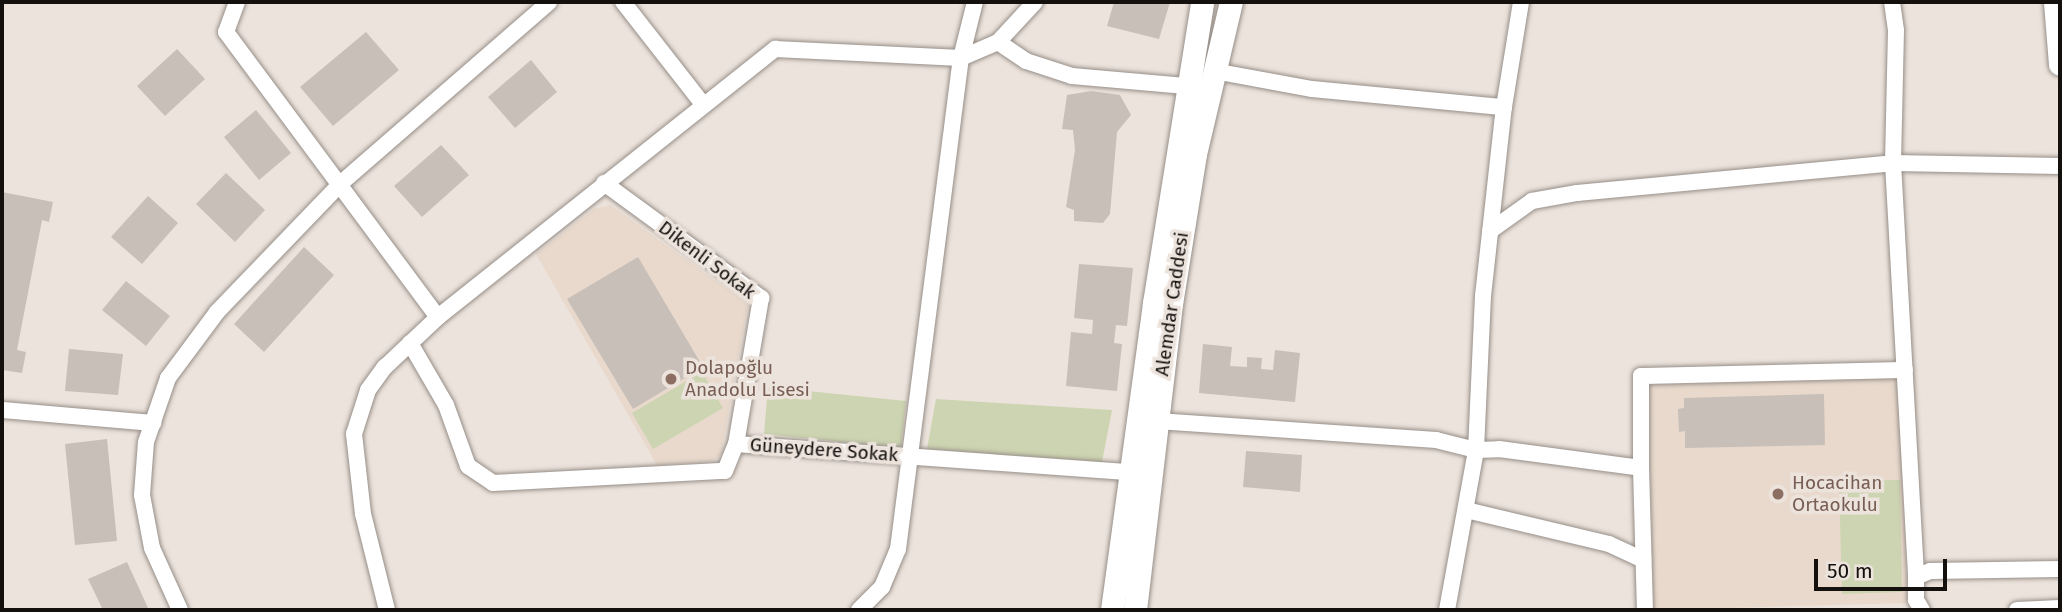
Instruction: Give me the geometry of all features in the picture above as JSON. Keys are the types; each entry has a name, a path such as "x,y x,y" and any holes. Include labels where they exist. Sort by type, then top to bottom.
{"main road":[{"name":"Alemdar Caddesi","path":"1112,610 1186,86 1202,2"},
{"name":"Alemdar Caddesi","path":"1135,610 1157,421 1193,167 1231,2"},
{"path":"2055,2 2060,64"}],"street":[{"path":"237,2 226,32 439,317"},
{"path":"180,610 152,548 142,495 153,423 168,378 217,312 341,184 549,2"},
{"path":"623,2 702,103"},
{"path":"859,610 882,587 898,549 961,58 975,2"},
{"path":"387,610 363,514 354,434 368,390 410,343 702,103 775,49 961,58 998,41 1035,2"},
{"path":"1447,610 1476,450 1490,231 1504,107 1521,2"},
{"path":"1892,2 1896,30 1893,163 1916,600 1922,610"},
{"path":"998,41 1026,61 1072,76 1186,86"},
{"path":"1214,71 1312,89 1504,107"},
{"path":"1490,231 1532,201 1577,193 1893,163 2060,166"},
{"name":"Dikenli Sokak","path":"604,183 761,298 736,444"},
{"name":"Güneydere Sokak","path":"410,343 446,405 468,466 493,483 725,471 736,444 1130,471"},
{"path":"1645,610 1641,376 1905,370"},
{"path":"2,410 153,423"},
{"path":"1157,421 1436,440 1476,450 1499,449 1641,468"},
{"path":"1466,510 1609,544 1644,560"},
{"path":"1916,577 1930,571 2060,569"},
{"path":"2017,610 2060,608"}],"shaded area":[{"name":"Dolapoğlu Anadolu Lisesi","path":"610,205 748,304 721,455 712,461 657,465 536,254 594,209"},
{"name":"Hocacihan Ortaokulu","path":"1901,375 1907,603 1653,610 1649,385"}],"green space":[{"path":"702,372 723,408 653,449 632,413"},
{"path":"768,387 906,401 901,448 764,434"},
{"path":"936,399 1112,410 1102,462 927,449"},
{"path":"1900,480 1902,592 1842,594 1839,481"}],"building":[{"path":"1114,2 1170,2 1159,39 1107,26"},
{"path":"366,32 399,70 333,126 300,87"},
{"path":"177,49 205,79 165,116 137,86"},
{"path":"531,60 557,92 515,128 488,97"},
{"path":"1091,91 1120,95 1131,115 1117,132 1110,214 1103,223 1074,221 1074,210 1066,207 1075,150 1073,130 1062,129 1067,95"},
{"path":"256,110 291,153 259,180 224,137"},
{"path":"441,145 469,175 422,217 394,186"},
{"path":"226,173 265,210 235,242 196,204"},
{"path":"2,192 53,202 49,222 42,220 17,350 26,352 22,373 2,370"},
{"path":"148,196 178,223 142,264 111,237"},
{"path":"304,247 334,275 264,352 234,324"},
{"path":"638,257 703,367 633,409 567,299"},
{"path":"1079,264 1133,268 1127,326 1116,325 1114,343 1122,344 1117,391 1066,386 1071,332 1092,334 1093,320 1074,318"},
{"path":"126,281 170,316 146,346 102,310"},
{"path":"1203,344 1232,347 1230,366 1247,367 1247,357 1262,358 1261,369 1273,370 1275,350 1300,353 1295,402 1199,393"},
{"path":"69,349 123,354 118,395 65,391"},
{"path":"1824,394 1825,445 1685,448 1685,431 1679,432 1678,409 1684,408 1684,398"},
{"path":"107,439 117,541 75,545 65,444"},
{"path":"1246,451 1302,455 1300,492 1243,487"},
{"path":"127,562 149,610 103,610 88,579"}],"place":[{"name":"Dolapoğlu Anadolu Lisesi","path":"671,379"},
{"name":"Hocacihan Ortaokulu","path":"1778,494"}]}
